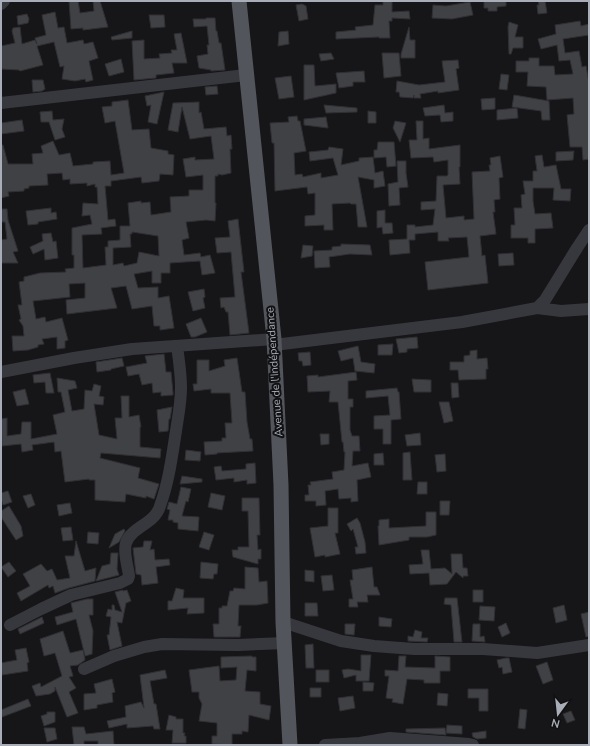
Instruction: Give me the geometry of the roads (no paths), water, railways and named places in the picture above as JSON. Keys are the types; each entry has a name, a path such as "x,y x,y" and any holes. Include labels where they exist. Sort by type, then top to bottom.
{"main road":[{"name":"Avenue de l'Indépendance","path":"239,1 274,342 282,486 283,622 290,745"}],"street":[{"path":"1,4 4,1"},
{"path":"1,104 246,75"},
{"path":"537,308 545,300 589,230"},
{"path":"1,372 132,349 274,342 462,322 537,308 561,311 589,309"},
{"path":"10,625 71,596 120,583 128,579 129,576 125,550 126,543 129,537 153,519 160,508 172,460 181,387 177,346"},
{"path":"283,622 341,641 374,646 414,649 483,649 537,653 589,645"},
{"path":"84,669 114,656 156,645 238,645 285,643"},
{"path":"325,745 390,738 474,745"}]}
